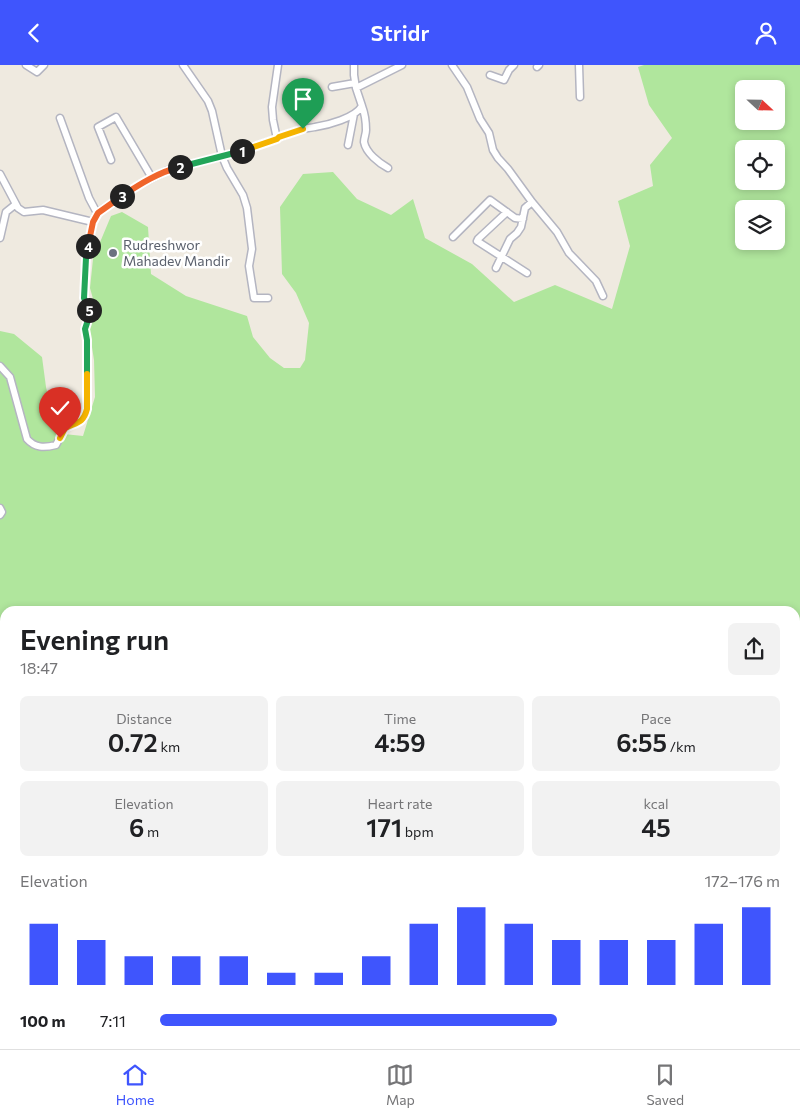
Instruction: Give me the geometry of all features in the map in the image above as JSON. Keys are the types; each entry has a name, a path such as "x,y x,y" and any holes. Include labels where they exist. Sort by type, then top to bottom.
{"street":[{"path":"26,65 37,72 44,65"},
{"path":"183,65 208,101 222,156 243,195 248,211 252,249 249,266 254,298 268,298"},
{"path":"277,139 272,107 278,65"},
{"path":"354,65 356,85 364,113 366,128 365,144 380,164 388,168"},
{"path":"332,87 356,85 402,65"},
{"path":"452,65 466,87 480,119 489,133 493,151 557,232 569,253 596,281 603,296"},
{"path":"490,75 504,80 514,65"},
{"path":"578,65 580,97"},
{"path":"0,365 10,377 27,439 32,444 46,448 56,445 65,428 84,418 87,409 87,340 85,329 90,314 84,298 84,277 93,222 98,213 139,185 168,170 240,152 303,129 331,123 354,114 362,106"},
{"path":"348,145 354,114"},
{"path":"111,160 98,127 116,117 152,178"},
{"path":"60,118 89,198 98,213"},
{"path":"0,174 18,208 24,212 43,210 93,222"},
{"path":"453,237 490,200 515,218 523,219"},
{"path":"496,268 510,239 521,227 525,208 532,201"},
{"path":"0,238 6,212 16,204"},
{"path":"507,212 477,241 527,273"},
{"path":"0,508 2,512 0,515"}],"green space":[{"path":"644,65 800,65 800,606 0,606 0,331 14,334 42,357 53,418 64,434 83,436 95,397 94,360 89,328 95,306 90,288 93,259 111,216 122,212 148,227 151,274 186,296 247,316 253,337 270,358 284,368 300,368 305,360 309,323 296,293 282,274 280,207 303,174 333,172 357,199 391,215 413,199 425,238 472,264 514,302 555,285 612,309 630,246 618,201 653,186 650,165 672,138 649,105 638,67"}],"place":[{"name":"Rudreshwor Mahadev Mandir","path":"113,253"}],"route":[{"path":"60,438 67,426 84,418 87,409 87,340 85,329 90,314 84,298 84,277 93,222 98,213 139,185 168,170 240,152 303,129"}]}
